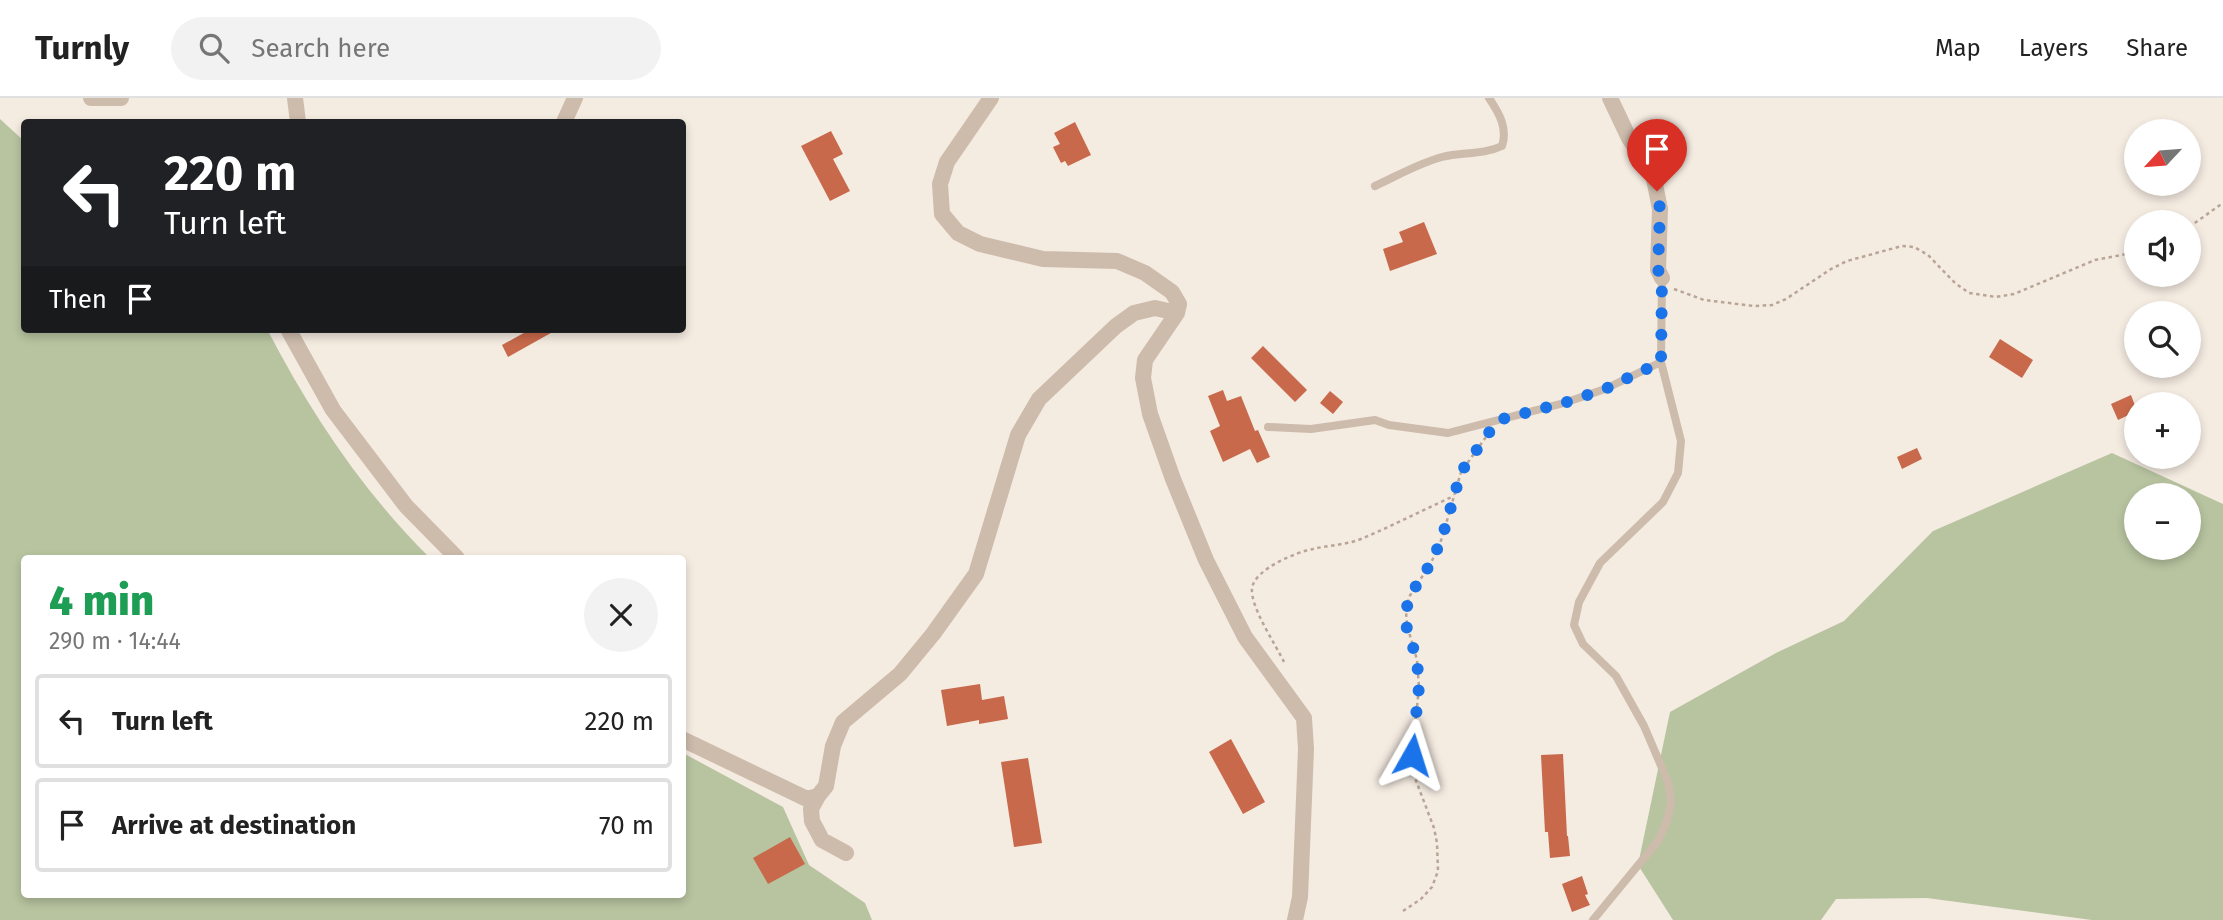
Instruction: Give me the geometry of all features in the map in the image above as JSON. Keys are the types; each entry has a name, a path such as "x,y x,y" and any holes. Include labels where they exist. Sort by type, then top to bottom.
{"street":[{"path":"91,98 121,98"},
{"path":"295,98 298,119"},
{"path":"565,119 575,98"},
{"path":"991,98 947,162 940,184 942,214 958,233 980,244 1043,259 1117,261 1145,273 1172,292 1179,304 1177,313 1145,360 1143,379 1150,414 1206,560 1245,637 1304,718 1306,749 1300,897 1295,920"},
{"path":"1610,98 1629,138 1653,174 1660,209 1658,270 1662,278"},
{"path":"846,853 822,840 812,821 811,809 826,786 833,746 843,722 901,674 976,574 1018,435 1039,399 1116,326 1134,313 1155,308 1177,313"},
{"path":"290,333 333,410 406,506 454,555"},
{"path":"686,741 807,799 818,796"}],"lane":[{"path":"1376,186 1445,156 1493,150 1502,146 1504,127 1489,98"},
{"path":"1593,920 1658,841 1667,821 1671,802 1668,782 1644,726 1616,676 1583,644 1574,625 1579,602 1600,563 1663,502 1678,472 1681,441 1661,362 1662,278"},
{"path":"1268,427 1311,429 1375,420 1389,425 1448,433 1564,403 1605,389 1661,362"}],"path":[{"path":"2201,219 2223,204"},
{"path":"1662,278 1679,293 1704,300 1755,306 1772,305 1847,261 1902,246 1914,247 1928,255 1955,283 1969,293 1996,297 2014,294 2095,260 2124,254"},
{"path":"1403,911 1421,900 1432,887 1438,872 1434,828 1415,778 1412,755 1419,687 1417,660 1406,625 1406,612 1409,597 1431,563 1442,538 1461,472 1498,420"},
{"path":"1286,665 1252,599 1252,587 1256,579 1273,565 1294,555 1358,540 1454,496"}],"green space":[{"path":"0,119 21,138 21,333 269,333 301,391 340,450 382,506 427,555 21,555 21,898 686,898 686,755 783,807 809,865 865,903 872,920 0,920"},
{"path":"2112,453 2124,459 2124,469 2147,469 2177,483 2124,483 2124,560 2201,560 2201,494 2223,504 2223,920 2092,920 1927,898 1836,899 1821,920 1673,920 1638,865 1670,712 1776,653 1844,621 1933,531"}],"building":[{"path":"1075,122 1091,155 1068,166 1065,161 1061,163 1053,147 1060,144 1054,133"},
{"path":"831,131 843,154 833,159 850,191 830,201 801,146"},
{"path":"1424,222 1437,254 1390,271 1383,249 1403,242 1399,232"},
{"path":"524,333 551,333 508,357 502,345"},
{"path":"2000,339 2033,360 2022,378 1989,357"},
{"path":"1263,346 1307,390 1295,402 1251,358"},
{"path":"1223,390 1227,401 1241,396 1255,431 1258,430 1270,457 1257,463 1250,449 1223,462 1210,431 1220,426 1208,396"},
{"path":"1330,391 1343,402 1333,414 1320,403"},
{"path":"2124,398 2124,417 2118,420 2111,404"},
{"path":"1917,448 1922,459 1902,469 1897,457"},
{"path":"980,684 982,700 1004,696 1008,719 979,724 979,720 947,726 941,690"},
{"path":"1231,739 1265,802 1243,814 1209,752"},
{"path":"1563,754 1570,856 1550,858 1548,832 1545,832 1541,755"},
{"path":"1028,758 1042,843 1014,847 1001,762"},
{"path":"790,837 805,864 768,884 753,858"},
{"path":"1582,876 1588,894 1585,895 1590,905 1572,912 1562,884"}],"route":[{"path":"1412,755 1419,687 1417,660 1406,625 1406,612 1409,597 1431,563 1442,538 1461,472 1498,420 1605,389 1661,362 1662,278 1658,270 1660,209 1657,191"}]}
